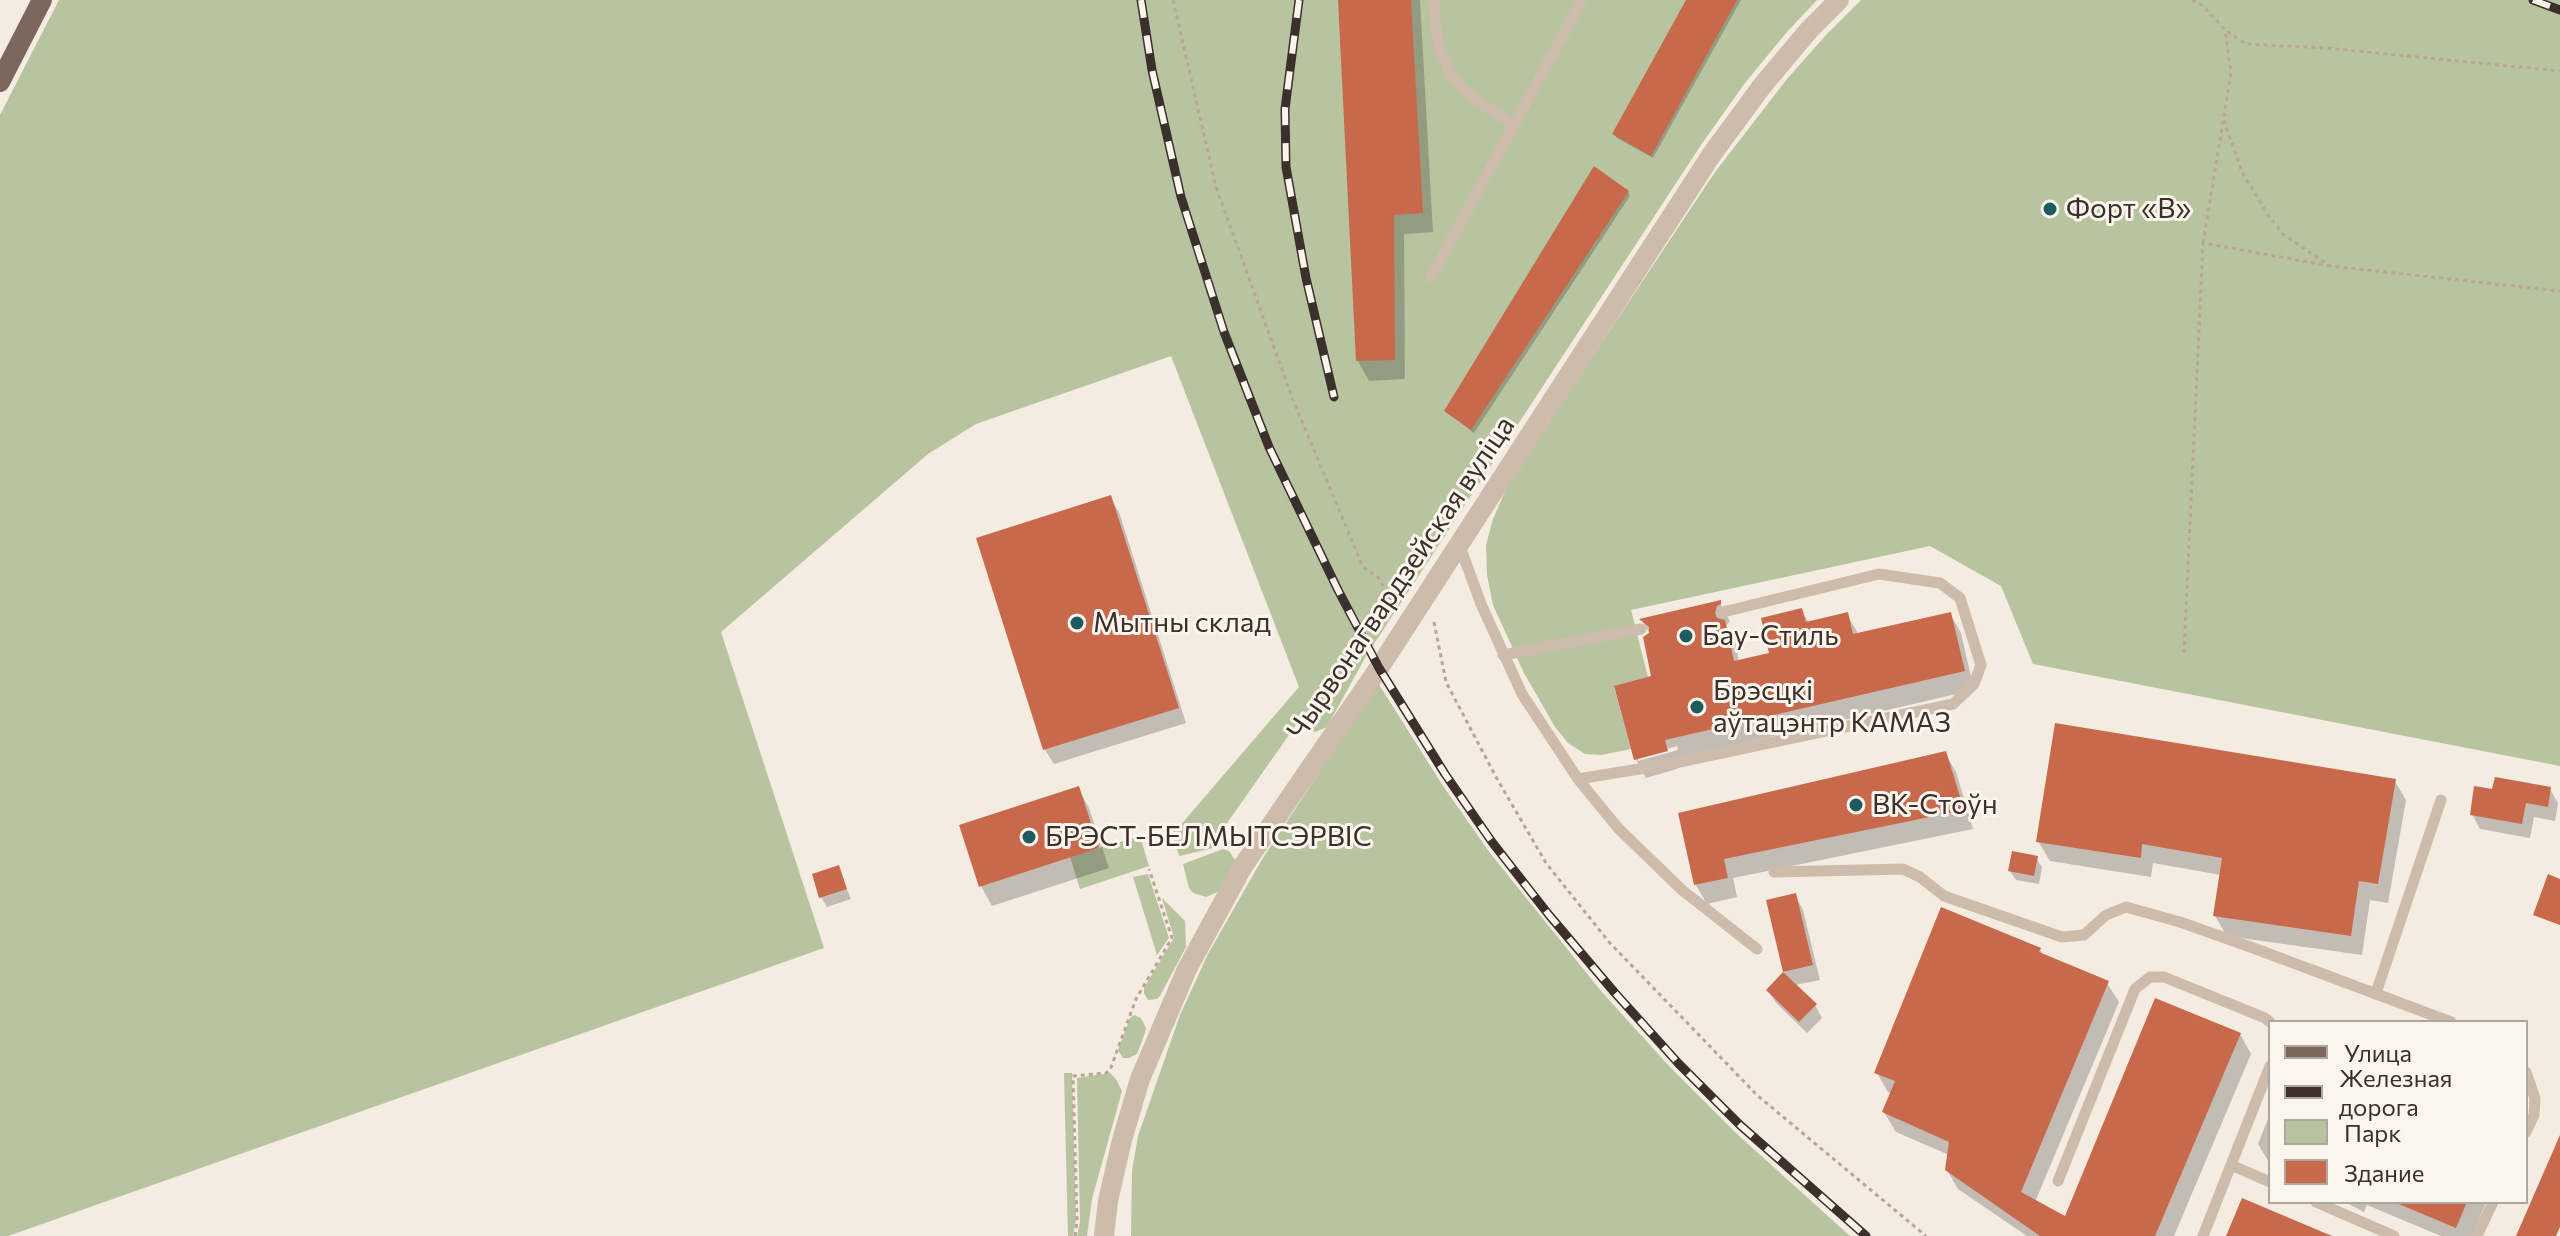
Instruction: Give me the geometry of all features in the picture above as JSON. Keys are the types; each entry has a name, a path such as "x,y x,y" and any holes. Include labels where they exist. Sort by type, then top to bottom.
{"main road":[{"path":"0,82 42,0"}],"street":[{"name":"Чырвонагвардзейская вуліца","path":"1104,1236 1108,1201 1136,1091 1187,969 1243,866 1406,626 1712,154 1781,63 1839,0"}],"lane":[{"path":"1434,0 1436,31 1450,72 1465,92 1514,125"},
{"path":"1431,277 1582,0"},
{"path":"1459,544 1503,655 1522,694 1578,779 1618,828 1682,890 1757,949"},
{"path":"1578,779 1670,764 1953,704 1974,684 1981,665 1960,598 1940,583 1879,574 1723,612"},
{"path":"1503,655 1641,629"},
{"path":"2376,993 2441,800"},
{"path":"1774,872 1903,869 1920,877 1944,896 2062,937 2084,935 2106,915 2126,907 2193,927 2446,1020"},
{"path":"2058,1181 2135,989 2150,977 2164,977 2268,1020"},
{"path":"2203,1236 2268,1071"},
{"path":"2528,1078 2535,1098 2534,1115 2528,1128"},
{"path":"2231,1165 2268,1181"},
{"path":"2321,1204 2394,1236"},
{"path":"2477,1236 2492,1204"}],"path":[{"path":"1173,0 1216,187 1293,400 1363,567 1378,577 1406,626"},
{"path":"2192,0 2202,5 2225,30 2246,44 2326,48 2560,71"},
{"path":"2184,653 2203,243 2231,73 2225,30"},
{"path":"2224,120 2242,172 2268,215 2283,234 2330,266"},
{"path":"2203,243 2330,266 2560,291"},
{"path":"1428,591 1446,682 1546,863 1609,942 1758,1096 1926,1236"},
{"path":"1075,1236 1073,1076 1110,1070 1136,999 1172,938 1149,869"}],"green space":[{"path":"59,0 1817,0 1745,83 1701,145 1366,656 1327,727 1315,732 1298,722 1218,836 1213,848 1179,856 1171,829 1179,827 1299,687 1171,356 976,424 928,454 721,632 824,948 8,1236 0,1236 0,115"},
{"path":"1861,0 2560,0 2560,766 2033,664 2001,586 1930,546 1631,610 1648,677 1614,687 1631,749 1601,755 1585,754 1568,743 1555,727 1524,673 1493,605 1487,575 1486,545 1493,519 1507,487 1527,455 1715,172 1787,79"},
{"path":"1378,683 1490,853 1601,991 1669,1066 1737,1134 1850,1236 1131,1236 1132,1171 1138,1136 1180,1015 1208,954 1261,861"},
{"path":"1140,836 1149,866 1080,889 1070,857"},
{"path":"1223,849 1229,851 1235,860 1220,891 1206,897 1193,893 1183,864"},
{"path":"1148,874 1169,938 1157,955 1133,877"},
{"path":"1162,898 1185,921 1186,947 1160,996 1148,1000 1144,988 1174,938"},
{"path":"1134,1015 1141,1018 1145,1033 1137,1054 1123,1058 1118,1050"},
{"path":"1064,1073 1072,1073 1076,1220 1073,1236 1068,1236"},
{"path":"1110,1073 1122,1091 1092,1199 1087,1236 1077,1236 1080,1222 1077,1078"}],"building":[{"path":"1338,0 1411,0 1423,213 1394,215 1395,360 1356,361"},
{"path":"1686,0 1737,0 1651,156 1612,134"},
{"path":"1594,166 1629,191 1471,430 1444,411"},
{"name":"Мытны склад","path":"1111,495 1179,708 1043,750 976,538"},
{"path":"1721,600 1715,613 1717,618 1725,620 1734,661 1769,653 1761,618 1802,608 1806,622 1848,612 1853,634 1951,612 1965,671 1665,740 1668,751 1634,760 1614,686 1651,676 1643,637 1649,633 1649,627 1639,619"},
{"path":"2055,723 2396,779 2378,884 2359,881 2351,936 2213,916 2222,858 2142,844 2141,858 2036,842"},
{"path":"1946,751 1964,810 1724,859 1728,878 1694,885 1678,813"},
{"path":"2495,777 2551,787 2548,807 2526,803 2522,824 2470,815 2474,786 2492,789"},
{"name":"БРЭСТ-БЕЛМЫТСЭРВІС","path":"1079,786 1099,848 979,887 959,825"},
{"path":"2012,851 2038,856 2034,876 2008,871"},
{"path":"839,865 847,889 819,898 812,874"},
{"path":"2548,874 2560,879 2560,925 2533,915"},
{"path":"1796,893 1813,965 1783,972 1766,900"},
{"path":"1941,907 2041,948 2039,952 2109,981 2021,1192 2065,1216 2155,998 2241,1033 2155,1236 2040,1236 1945,1170 1949,1142 1882,1112 1895,1081 1874,1073"},
{"path":"1783,972 1817,1004 1799,1022 1766,990"},
{"path":"2560,1135 2560,1227 2556,1236 2516,1236"},
{"path":"2242,1198 2332,1236 2226,1236"},
{"path":"2399,1204 2466,1204 2456,1228"}],"railway":[{"path":"1141,0 1152,70 1181,197 1224,332 1269,447 1379,668 1492,842 1615,993 1740,1125 1866,1236"},
{"path":"1299,0 1285,109 1286,167 1306,278 1334,397"},
{"path":"2533,0 2560,10"}],"place":[{"name":"Форт «В»","path":"2050,209"},
{"name":"Мытны склад","path":"1077,623"},
{"name":"Бау-Стиль","path":"1686,636"},
{"name":"Брэсцкі аўтацэнтр КАМАЗ","path":"1697,707"},
{"name":"ВК-Стоўн","path":"1856,805"},
{"name":"БРЭСТ-БЕЛМЫТСЭРВІС","path":"1029,837"}]}
